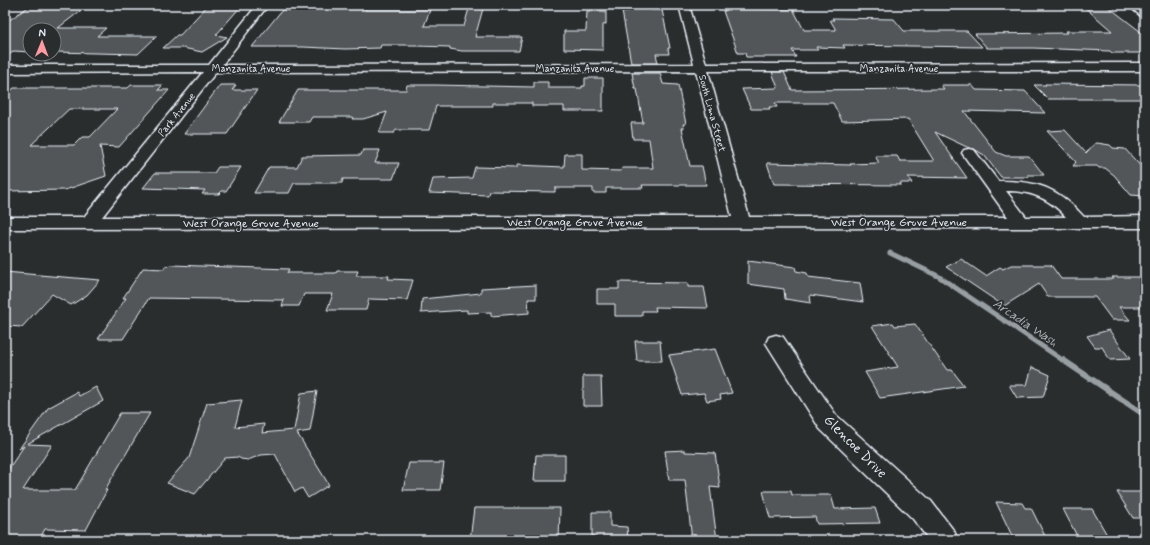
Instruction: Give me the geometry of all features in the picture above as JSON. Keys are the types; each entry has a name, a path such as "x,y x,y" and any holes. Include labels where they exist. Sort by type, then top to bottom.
{"street":[{"name":"Park Avenue","path":"89,223 263,5"},
{"name":"South Lima Street","path":"684,5 742,222"},
{"path":"1133,5 1145,14"},
{"name":"Manzanita Avenue","path":"5,69 1145,67"},
{"path":"969,153 1021,222"},
{"path":"994,186 1021,186 1034,188 1050,194 1060,201 1080,222"},
{"name":"West Orange Grove Avenue","path":"5,223 1145,222"},
{"name":"Glencoe Drive","path":"776,344 828,422 922,510 945,540"}],"building":[{"path":"31,5 88,5 62,25 62,22 22,22 22,52 14,51 5,58 5,23"},
{"path":"208,5 242,5 216,35 227,37 202,52 183,48 163,48 177,35 180,35"},
{"path":"470,5 484,5 475,37 522,37 519,51 462,51 450,49 450,47 416,46 417,45 381,45 380,48 345,49 252,47 282,10 291,10 294,6 366,8 365,10 430,10 424,26 464,26"},
{"path":"1082,5 1106,5 1145,35 1145,53 1112,53 1110,51 1033,48 987,48 975,34 1112,31"},
{"path":"723,6 760,6 762,9 793,9 804,30 836,30 830,20 834,20 832,18 894,19 904,31 967,31 982,47 843,45 845,48 816,47 818,50 792,50 796,57 746,57 745,53 738,53 723,11 725,11"},
{"path":"629,7 662,10 670,48 668,48 669,54 656,54 658,63 631,63 622,11 629,11"},
{"path":"587,11 606,11 606,24 603,25 603,50 564,49 564,31 586,31"},
{"path":"62,28 106,28 97,36 157,36 138,54 62,52"},
{"path":"772,72 784,72 792,90 944,89 941,85 972,85 976,90 1025,91 1045,113 964,111 996,152 1006,156 1029,156 1044,175 1027,175 1029,177 1001,177 984,155 935,132 967,178 908,177 912,183 900,183 901,185 774,184 767,163 851,165 850,164 879,163 875,156 897,156 900,161 934,161 908,119 842,121 833,103 775,103 777,107 769,107 770,109 751,109 742,89 778,88"},
{"path":"632,73 660,73 663,84 678,85 686,124 683,124 684,128 682,128 690,166 702,166 706,185 642,185 643,188 606,188 606,193 593,193 593,188 555,188 555,192 489,191 488,195 429,193 433,179 472,178 475,167 516,168 516,165 564,167 565,154 582,154 582,170 621,171 622,168 653,168 649,139 633,139 631,123 643,123 637,89 635,89"},
{"path":"585,78 603,78 603,111 564,111 564,106 532,106 532,103 493,103 493,106 436,106 429,130 396,130 394,133 379,133 387,112 363,119 352,119 353,117 312,117 309,122 279,122 298,90 406,90 407,85 534,87 534,82 548,82 548,88 582,88 582,86 585,86"},
{"path":"1045,84 1145,85 1145,99 1048,99 1034,85 1046,85"},
{"path":"131,85 163,85 158,90 169,90 119,147 100,146 106,176 65,190 5,191 5,175 10,170 5,170 5,95 14,88 128,88","holes":["69,109 117,109 90,137 82,137 74,145 31,145"]},
{"path":"220,85 236,85 232,90 257,90 227,134 184,134"},
{"path":"1065,130 1086,153 1094,144 1097,143 1110,145 1113,148 1125,149 1145,171 1145,196 1131,195 1114,175 1105,168 1099,168 1097,166 1073,166 1076,162 1047,131"},
{"path":"363,150 380,150 375,163 399,163 393,179 343,179 342,183 294,183 289,193 254,193 269,167 297,167 302,156 361,155"},
{"path":"218,167 241,167 226,191 222,191 219,194 202,194 205,190 143,188 155,173 214,173"},
{"path":"961,259 986,276 1000,267 1003,269 1011,265 1051,265 1061,279 1114,279 1112,277 1145,277 1145,307 1119,307 1130,320 1112,320 1095,297 1048,297 1039,284 1004,306 946,267"},
{"path":"748,261 795,267 796,271 807,273 808,277 860,283 863,302 810,295 811,303 785,299 784,289 748,284"},
{"path":"165,266 289,269 287,273 336,273 337,271 358,271 356,276 389,276 388,279 413,280 407,300 369,299 366,310 327,310 333,294 304,294 299,306 282,306 284,300 149,298 123,339 98,339 126,298 123,298 143,268 164,269"},
{"path":"5,272 100,280 87,295 71,305 52,294 22,327 5,326"},
{"path":"619,282 688,283 688,287 704,287 708,308 655,307 656,311 642,311 642,316 615,316 615,304 597,304 597,289 619,289"},
{"path":"536,285 536,299 528,299 529,313 491,316 491,312 467,313 467,310 421,313 422,299 481,293 481,288"},
{"path":"893,323 895,326 915,324 947,370 952,370 964,386 880,398 865,372 898,367 872,326"},
{"path":"1109,330 1130,359 1110,360 1102,347 1095,347 1087,336"},
{"path":"635,341 660,341 662,361 637,361"},
{"path":"715,349 732,393 720,395 721,399 707,401 704,393 682,395 669,355"},
{"path":"1032,367 1050,375 1043,397 1017,398 1009,385 1027,385"},
{"path":"583,376 601,376 602,406 583,406"},
{"path":"96,387 103,401 27,444 52,445 23,490 75,490 120,413 150,413 105,490 107,490 86,530 45,529 39,540 5,540 5,474 24,446 19,449 48,408 77,392 79,396"},
{"path":"317,391 310,431 297,433 329,485 308,498 302,488 295,492 275,454 261,455 248,460 238,457 225,458 195,494 167,483 189,458 207,403 242,400 235,427 264,424 262,433 294,430 301,393"},
{"path":"685,450 685,452 715,453 720,488 710,487 717,540 692,540 685,480 669,480 665,451"},
{"path":"536,455 565,455 565,481 534,481"},
{"path":"409,463 444,463 440,490 403,490"},
{"path":"763,491 791,491 792,495 831,495 835,509 875,508 880,523 817,524 815,517 770,518"},
{"path":"1117,492 1145,492 1145,518 1133,518"},
{"path":"996,502 1022,503 1025,508 1031,508 1047,540 1014,540"},
{"path":"474,508 560,508 559,540 470,540"},
{"path":"1063,509 1092,509 1110,540 1079,540"},
{"path":"592,512 610,512 610,526 627,527 628,540 597,540 597,537 592,537"}],"waterway":[{"name":"Arcadia Wash","path":"890,253 938,276 1064,361"},
{"name":"Arcadia Wash","path":"1063,360 1145,415"}]}
